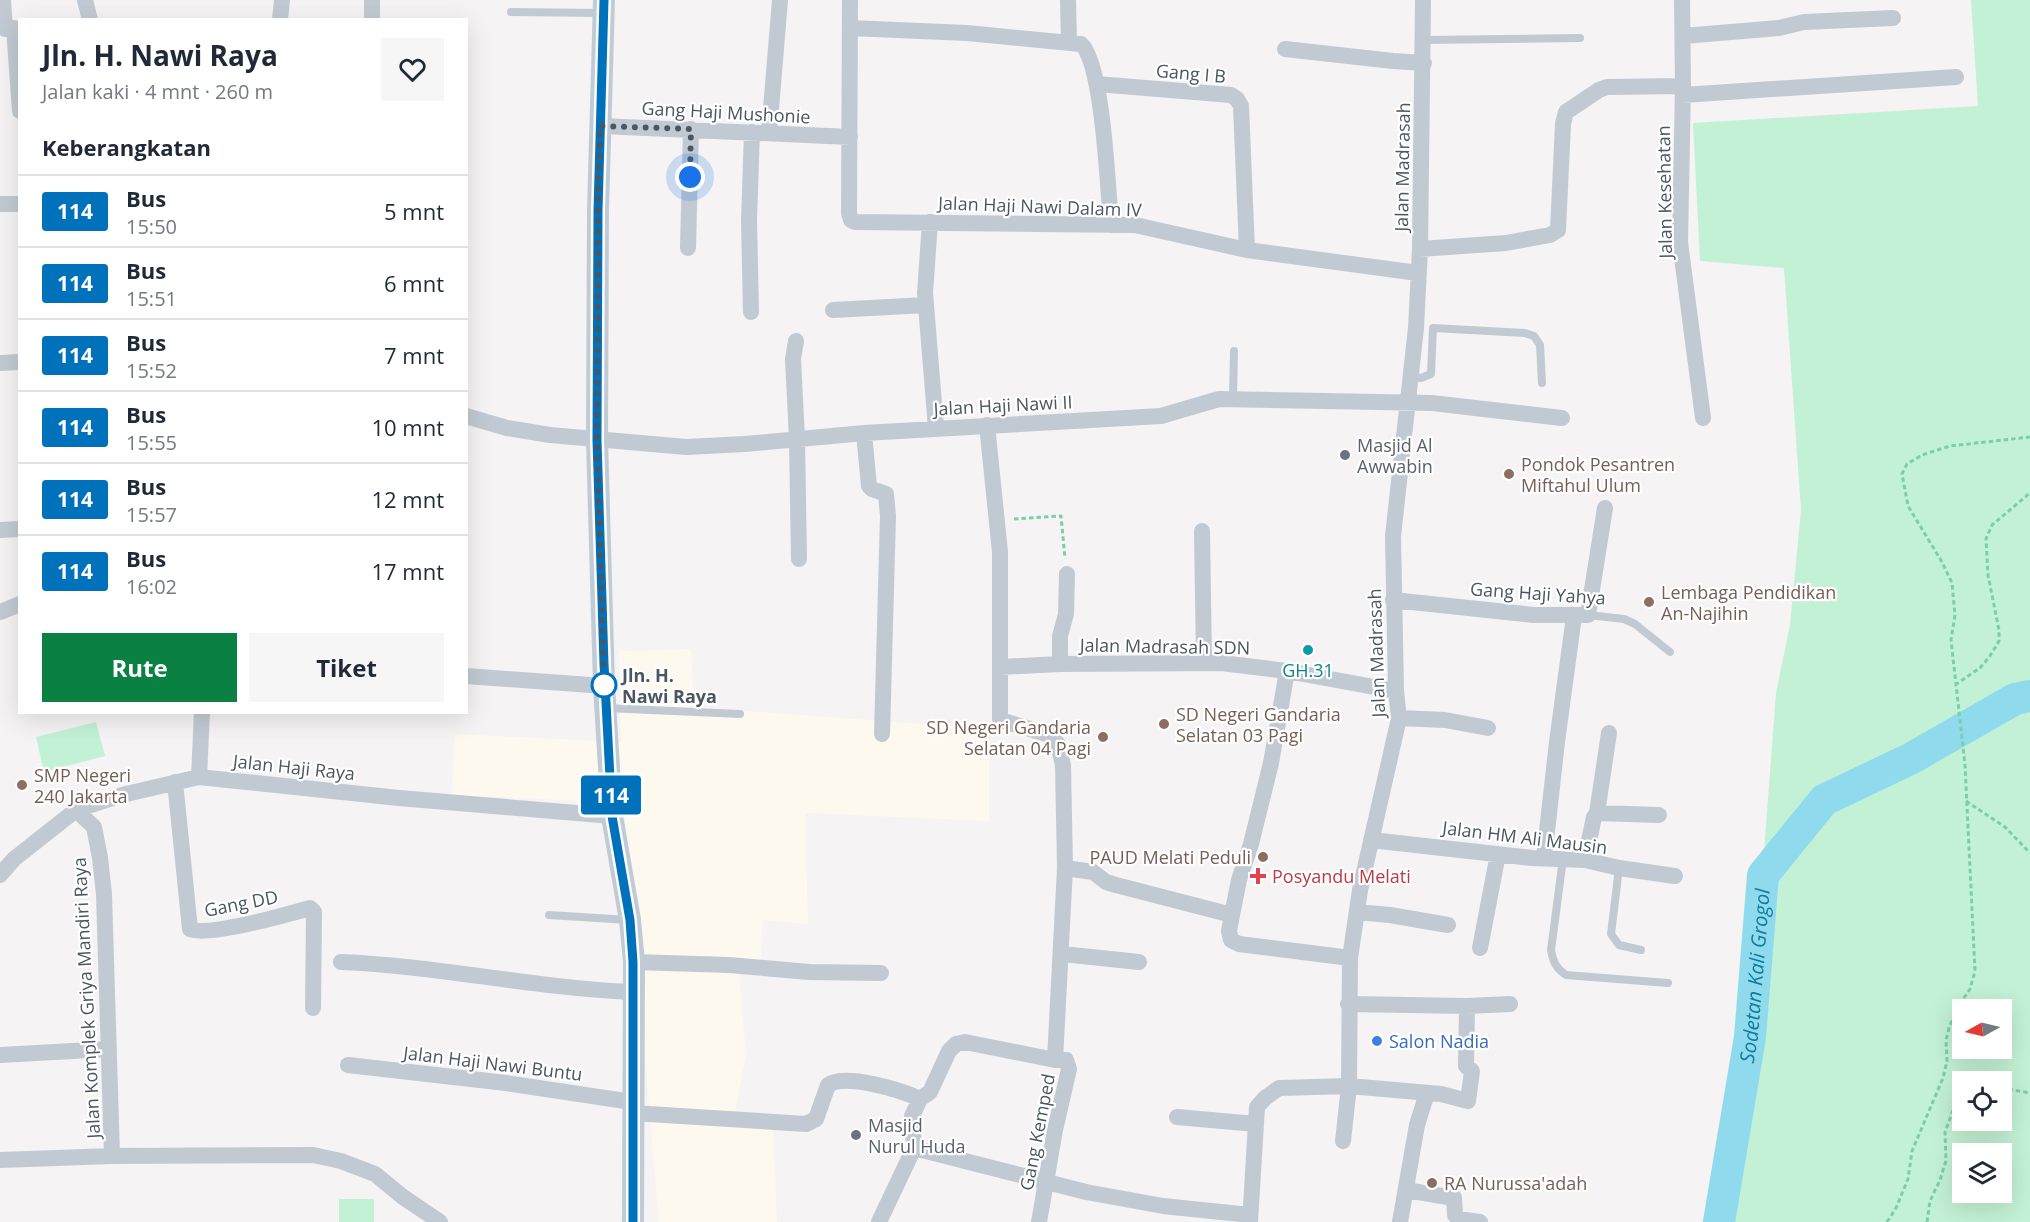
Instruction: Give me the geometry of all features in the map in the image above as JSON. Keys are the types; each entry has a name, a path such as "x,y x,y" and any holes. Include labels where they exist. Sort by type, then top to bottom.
{"street":[{"path":"3,0 10,28 18,94"},
{"path":"86,0 90,18"},
{"path":"280,18 282,0"},
{"path":"372,0 372,18"},
{"path":"769,133 780,0"},
{"path":"850,0 850,137"},
{"path":"1068,0 1069,42"},
{"name":"Jalan Madrasah","path":"1343,1141 1349,1086 1350,958 1371,840 1399,718 1393,600 1393,536 1409,404 1419,273 1424,63 1423,0"},
{"name":"Jalan Kesehatan","path":"1682,0 1680,242 1703,418"},
{"path":"603,6 598,210 597,440 605,697 612,816 630,920 633,962 633,1222"},
{"path":"1683,36 1779,28 1803,22 1893,18"},
{"path":"850,28 967,33 1069,42 1084,46 1097,84 1111,225"},
{"path":"1285,49 1424,63"},
{"path":"1420,249 1506,243 1550,236 1558,230 1563,124 1566,112 1607,87 1683,90 1956,77"},
{"name":"Gang I B","path":"1097,84 1231,95 1237,99 1241,106 1247,250"},
{"name":"Gang Haji Mushonie","path":"600,126 850,137"},
{"path":"688,248 691,129"},
{"path":"751,312 749,220 752,132"},
{"name":"Jalan Haji Nawi Dalam IV","path":"850,137 849,216 855,222 1135,225 1247,250 1419,273"},
{"path":"0,204 18,204"},
{"path":"930,222 926,305 936,428"},
{"path":"833,309 926,305"},
{"path":"796,341 793,359 799,559"},
{"path":"0,363 18,362"},
{"name":"Jalan Haji Nawi II","path":"468,417 507,428 550,435 686,447 936,428 1161,416 1220,399 1233,398 1432,403 1562,418"},
{"path":"879,1222 914,1148 912,1116 920,1099 930,1092 949,1051 956,1044 965,1042 1055,1060 1065,867 1063,765 1058,744 1050,735 1000,720 1001,580 998,520 987,425"},
{"path":"864,433 869,486 886,494 888,516 882,734"},
{"path":"1544,858 1557,742 1573,639 1581,616 1605,508"},
{"path":"0,530 18,529"},
{"path":"1202,531 1204,662"},
{"name":"Jalan Madrasah SDN","path":"1067,574 1066,614 1060,636 1060,664 1204,662 1237,664 1396,691"},
{"name":"Gang Haji Yahya","path":"1393,600 1534,615 1581,616"},
{"path":"0,612 18,605"},
{"path":"1000,667 1060,664"},
{"path":"1287,671 1271,763 1251,844 1239,880 1229,931 1231,940 1239,944 1350,958"},
{"path":"468,676 605,697"},
{"path":"199,777 202,714"},
{"path":"1399,718 1445,720 1488,728"},
{"path":"1585,860 1594,817 1597,813 1609,733"},
{"name":"Jalan Haji Raya","path":"2,867 76,810 122,795 199,777 399,798 612,816"},
{"name":"Gang DD","path":"175,782 190,929 197,932 242,925 312,909 314,1008"},
{"name":"Jalan Komplek Griya Mandiri Raya","path":"76,810 94,827 104,894 112,1156"},
{"path":"1597,813 1659,815"},
{"name":"Jalan HM Ali Mausin","path":"1371,840 1498,854 1585,860 1619,868 1675,876"},
{"path":"1480,948 1498,854"},
{"path":"1065,867 1093,872 1106,882 1116,885 1232,915"},
{"path":"1357,912 1448,925"},
{"path":"1062,954 1139,962"},
{"path":"633,962 729,965 809,972 881,973"},
{"path":"340,963 414,968 548,986 632,992"},
{"path":"1348,1004 1467,1006 1510,1004"},
{"path":"914,1148 1047,1183 1163,1206 1250,1219 1257,1107 1265,1098 1279,1088 1349,1086 1434,1094 1470,1100 1472,1071 1466,1066 1467,1006"},
{"path":"0,1055 109,1049"},
{"name":"Gang Kemped","path":"1039,1222 1055,1130 1069,1069 1066,1060 1055,1060"},
{"name":"Jalan Haji Nawi Buntu","path":"348,1065 506,1083 632,1107 806,1124 816,1119 828,1085 840,1081 891,1088 920,1099"},
{"path":"1400,1222 1418,1125 1434,1094"},
{"path":"1177,1117 1256,1124"},
{"path":"0,1160 112,1156 301,1155 325,1157 375,1174 403,1197 440,1222"},
{"path":"1406,1190 1454,1197 1455,1215 1458,1219 1480,1222"}],"lane":[{"path":"511,12 603,6"},
{"path":"1424,40 1580,38"},
{"path":"1411,377 1421,378 1431,374 1433,328 1525,333 1534,336 1540,345 1542,383"},
{"path":"1233,398 1234,351"},
{"name":"Gang Haji Yahya","path":"1581,616 1624,619 1635,624 1670,652"},
{"path":"605,697 740,714"},
{"path":"1563,859 1551,950 1552,961 1557,969 1566,975 1668,983"},
{"path":"1619,868 1611,934 1619,945 1641,950"},
{"path":"549,915 630,920"}],"path":[{"path":"1887,1222 1896,1208 1908,1179 1912,1151 1943,1078 1947,1060 1946,1040 1949,1028 1959,1005 1970,989 1975,970 1965,765 1951,640 1955,615 1953,583 1908,506 1902,474 1907,464 1922,455 1950,446 2030,436"},
{"path":"1955,685 1980,668 1999,641 1999,630 1988,575 1986,539 1992,525 2030,493"},
{"path":"998,520 1061,516 1067,574"},
{"path":"1966,801 2005,828 2030,853"},
{"path":"2012,1090 2030,1093"},
{"path":"1927,1222 1930,1201 1941,1180 1946,1161 1946,1132 1952,1114"}],"shaded area":[{"path":"691,649 694,707 989,729 989,821 805,813 808,924 763,920 760,969 739,971 746,1056 732,1126 773,1127 777,1222 659,1222 624,803 452,795 455,734 621,742 619,651"}],"green space":[{"path":"1971,0 2030,0 2030,1222 1719,1222 1750,1037 1776,693 1790,625 1801,510 1784,268 1700,261 1693,123 1978,106"},
{"path":"96,722 105,756 44,772 36,737"},
{"path":"339,1199 374,1199 374,1222 339,1222"}],"waterway":[{"name":"Sodetan Kali Grogol","path":"1719,1222 1750,1037 1763,875 1824,800 1912,758 2015,699 2030,696"}],"bus line":[{"name":"114","path":"604,0 598,210 597,440 604,686 612,816 630,920 633,962 633,1222"}],"place":[{"name":"Masjid Al Awwabin","path":"1345,455"},
{"name":"Pondok Pesantren Miftahul Ulum","path":"1509,474"},
{"name":"Lembaga Pendidikan An-Najihin","path":"1649,602"},
{"name":"GH.31","path":"1308,650"},
{"name":"Jln. H. Nawi Raya","path":"604,685"},
{"name":"SD Negeri Gandaria Selatan 03 Pagi","path":"1164,724"},
{"name":"SD Negeri Gandaria Selatan 04 Pagi","path":"1103,737"},
{"name":"SMP Negeri 240 Jakarta","path":"22,785"},
{"name":"PAUD Melati Peduli","path":"1263,857"},
{"name":"Posyandu Melati","path":"1258,876"},
{"name":"Salon Nadia","path":"1377,1041"},
{"name":"Masjid Nurul Huda","path":"856,1135"},
{"name":"RA Nurussa'adah","path":"1432,1183"}],"route":[{"path":"604,685 597,440 600,126 691,129 690,177"}]}
